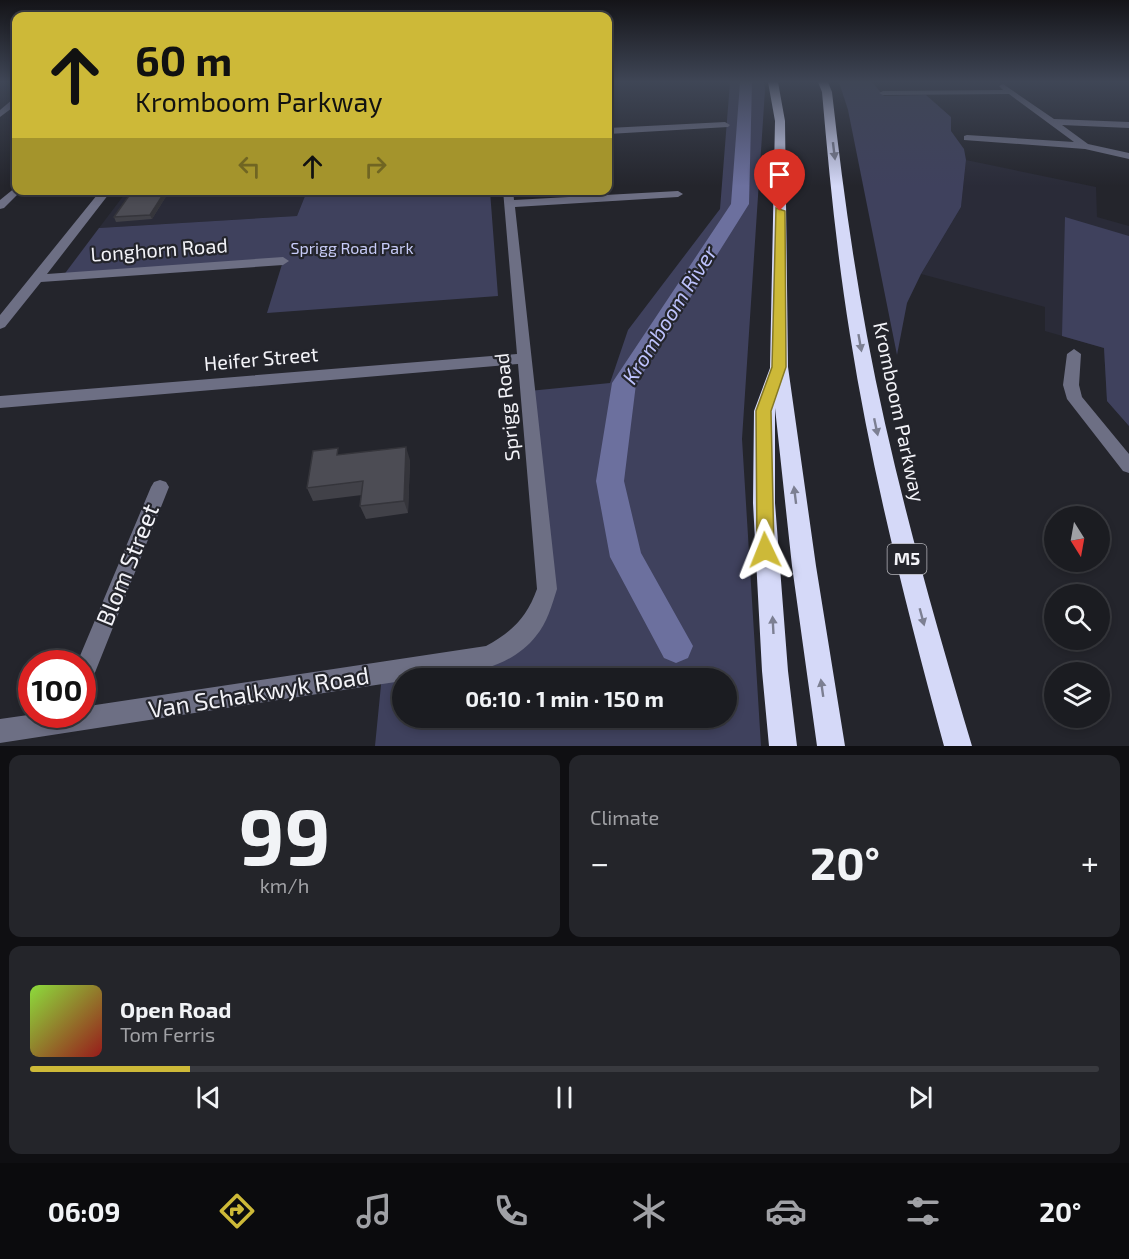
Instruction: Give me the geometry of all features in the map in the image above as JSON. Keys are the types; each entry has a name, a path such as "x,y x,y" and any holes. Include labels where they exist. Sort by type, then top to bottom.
{"highway":[{"path":"779,117 779,367 804,566 831,746"},
{"name":"Kromboom Parkway","path":"830,117 855,316 874,420 914,585 958,746"},
{"path":"779,367 764,411 763,440 765,550 783,746"}],"street":[{"path":"1045,117 1085,146"},
{"path":"1052,122 1129,125"},
{"path":"612,131 725,125"},
{"path":"967,138 1085,146 1129,156"},
{"path":"0,206 12,194"},
{"path":"508,197 678,194"},
{"path":"0,324 103,195"},
{"name":"Sprigg Road","path":"508,197 547,589 538,617"},
{"name":"Longhorn Road","path":"37,278 283,261"},
{"path":"1074,354 1071,385 1075,399 1129,466"},
{"name":"Heifer Street","path":"0,402 525,358"},
{"name":"Blom Street","path":"93,650 160,487"},
{"name":"Van Schalkwyk Road","path":"96,715 489,657 519,641 538,617"},
{"name":"Van Schalkwyk Road","path":"0,731 18,728"}],"shaded area":[{"path":"966,160 1096,187 1097,217 1129,226 1129,426 1107,401 1104,348 1045,331 1045,307 921,274 961,207"},
{"path":"124,195 305,195 297,216 99,228"}],"green space":[{"path":"727,117 763,117 742,439 761,746 375,746 382,675 392,673 392,728 737,728 737,668 424,668 489,657 547,589 529,391 610,383 628,330 720,209"},
{"path":"849,117 951,117 951,131 964,149 966,160 961,207 921,274 907,303 897,355"},
{"name":"Sprigg Road Park","path":"305,195 490,195 498,296 267,313 283,261 63,276 99,228 297,216"},
{"path":"1065,217 1129,236 1129,426 1107,401 1104,348 1062,336"}],"building":[{"path":"129,195 163,195 150,215 114,217"},
{"path":"406,447 404,501 360,506 363,481 307,488 313,451 338,448 337,455"}],"waterway":[{"name":"Kromboom River","path":"676,646 626,557 610,481 624,383 740,204 744,117"}],"route":[{"path":"765,550 764,411 779,367 780,211"}]}
